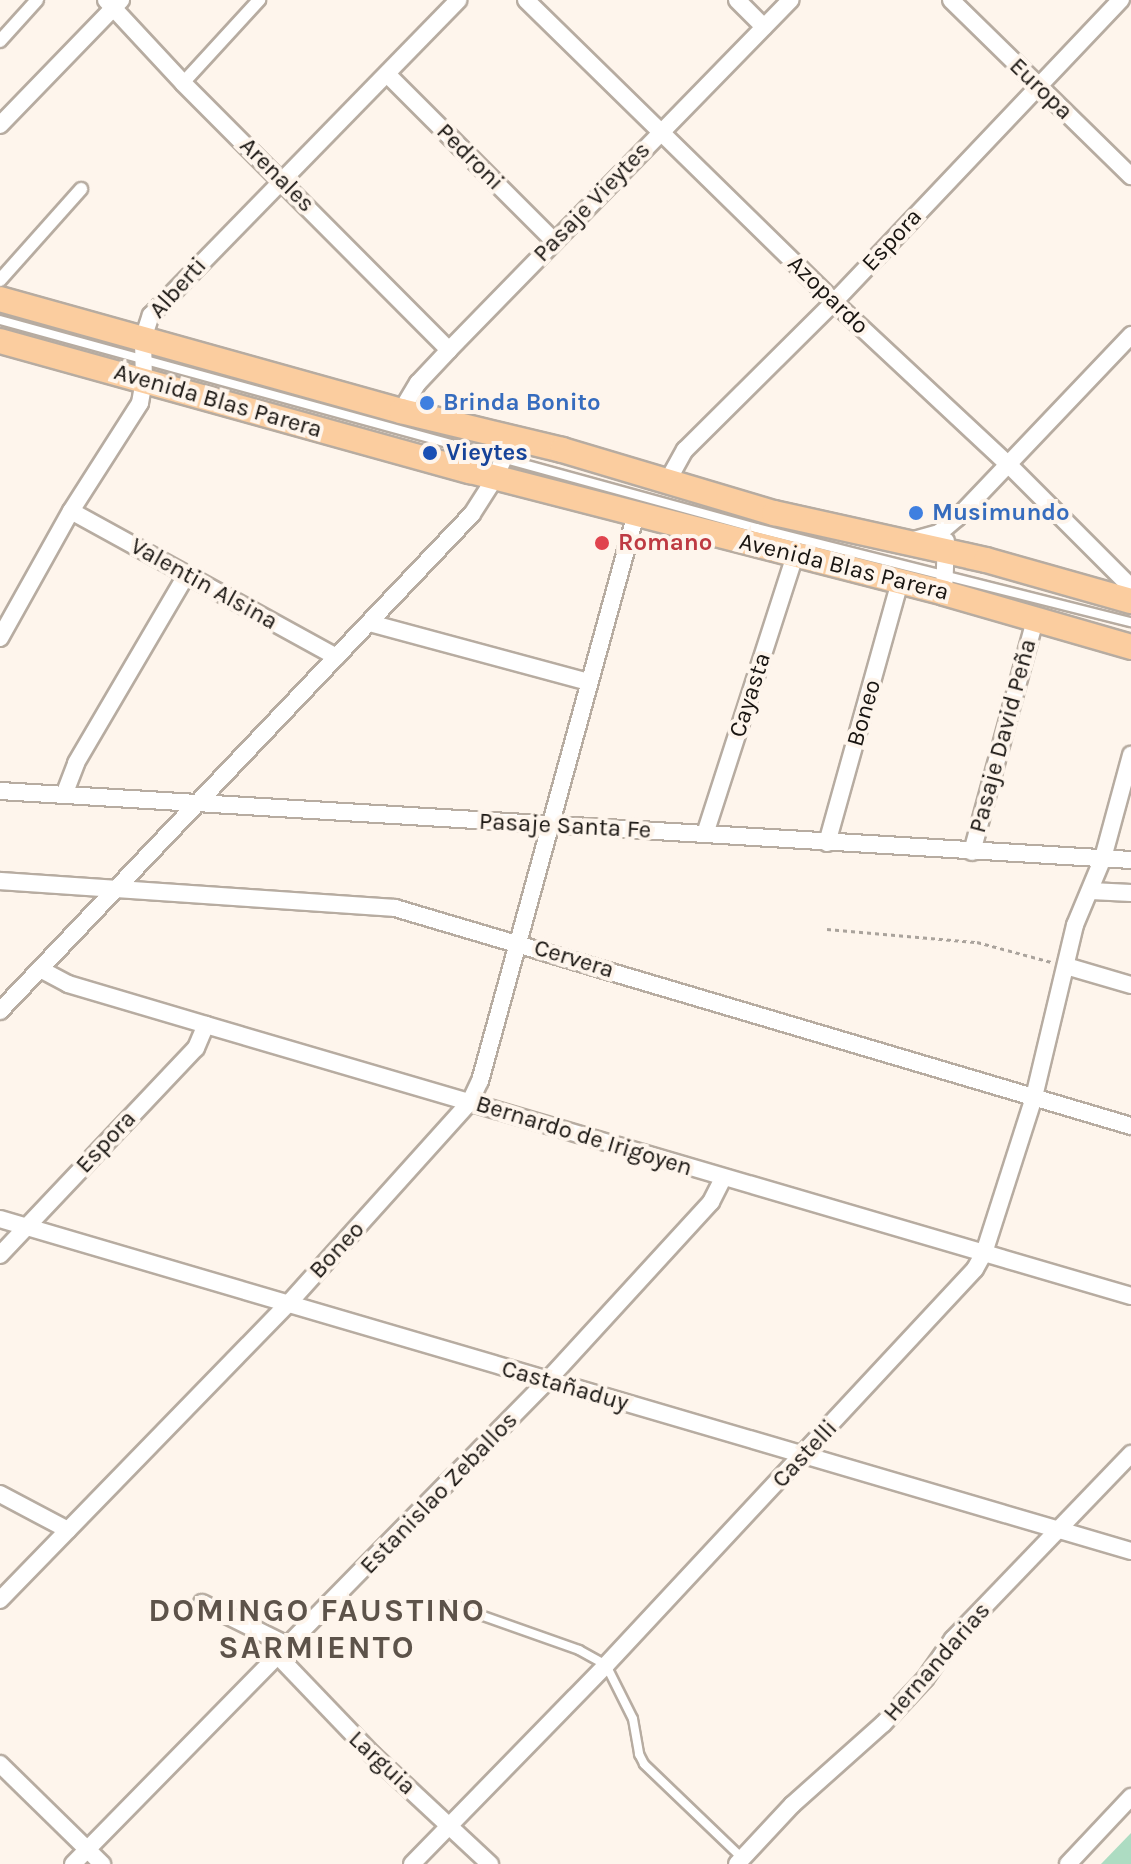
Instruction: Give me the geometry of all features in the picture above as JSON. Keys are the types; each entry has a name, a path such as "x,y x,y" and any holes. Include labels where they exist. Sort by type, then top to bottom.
{"main road":[{"name":"Avenida Blas Parera","path":"0,299 144,359 504,458 667,482 803,520 910,541 944,572 1035,620 1131,647"},
{"name":"Avenida Blas Parera","path":"0,341 144,359 401,411 636,514 900,582 944,572 1131,601"}],"street":[{"path":"0,41 37,0"},
{"path":"183,83 259,0"},
{"name":"Alberti","path":"0,638 71,511 140,403 151,315 458,0"},
{"name":"Azopardo","path":"526,0 834,302 1008,464 1131,587"},
{"path":"737,0 764,27"},
{"name":"Pasaje Vieytes","path":"401,411 418,383 449,350 790,0"},
{"name":"Europa","path":"951,0 1131,176"},
{"name":"Espora","path":"667,482 685,450 834,302 1121,0"},
{"path":"0,125 114,3"},
{"name":"Arenales","path":"114,3 183,83 449,350"},
{"name":"Pedroni","path":"387,74 554,241"},
{"path":"0,280 81,189"},
{"path":"910,541 929,538 957,518 1131,335"},
{"path":"0,1011 472,514 504,458"},
{"name":"Valentin Alsina","path":"71,511 337,657"},
{"path":"548,826 636,514"},
{"path":"944,572 957,518"},
{"name":"Cayasta","path":"705,834 795,555"},
{"path":"64,795 76,763 187,574"},
{"name":"Boneo","path":"827,843 900,582"},
{"name":"Pasaje David Peña","path":"972,852 1035,620"},
{"path":"370,623 588,682"},
{"path":"1131,755 1103,858 1075,925 1066,966 1131,985"},
{"name":"Pasaje Santa Fe","path":"0,791 1131,860"},
{"name":"Boneo","path":"0,1600 288,1304 470,1102 480,1081 548,826"},
{"name":"Cervera","path":"0,881 383,907 515,942 1131,1126"},
{"path":"1091,891 1131,893"},
{"name":"Castelli","path":"412,1864 606,1665 949,1300 984,1253 1034,1097 1066,966"},
{"name":"Bernardo de Irigoyen","path":"40,969 68,984 1131,1296"},
{"name":"Espora","path":"0,1255 196,1048 206,1025"},
{"name":"Estanislao Zeballos","path":"73,1864 547,1381 711,1202 723,1178"},
{"name":"Castañaduy","path":"0,1219 1131,1551"},
{"name":"Hernandarias","path":"739,1861 792,1805 883,1724 925,1679 953,1639 1131,1454"},
{"path":"0,1494 68,1530"},
{"name":"Larguia","path":"202,1603 284,1652 373,1755 490,1864"},
{"path":"1,1767 102,1864"},
{"path":"1068,1864 1131,1797"}],"lane":[{"path":"0,320 144,359"},
{"path":"504,458 741,524 944,572 1131,622"},
{"path":"452,1605 579,1650 606,1665 633,1719 639,1754 644,1764 739,1861"}],"path":[{"path":"827,929 993,945 1066,966"}],"green space":[{"path":"1131,1833 1131,1864 1101,1864"}],"place":[{"name":"Brinda Bonito","path":"427,403"},
{"name":"Vieytes","path":"430,453"},
{"name":"Musimundo","path":"916,513"},
{"name":"Romano","path":"602,543"}],"district":[{"name":"DOMINGO FAUSTINO SARMIENTO","path":"317,1630"}]}
